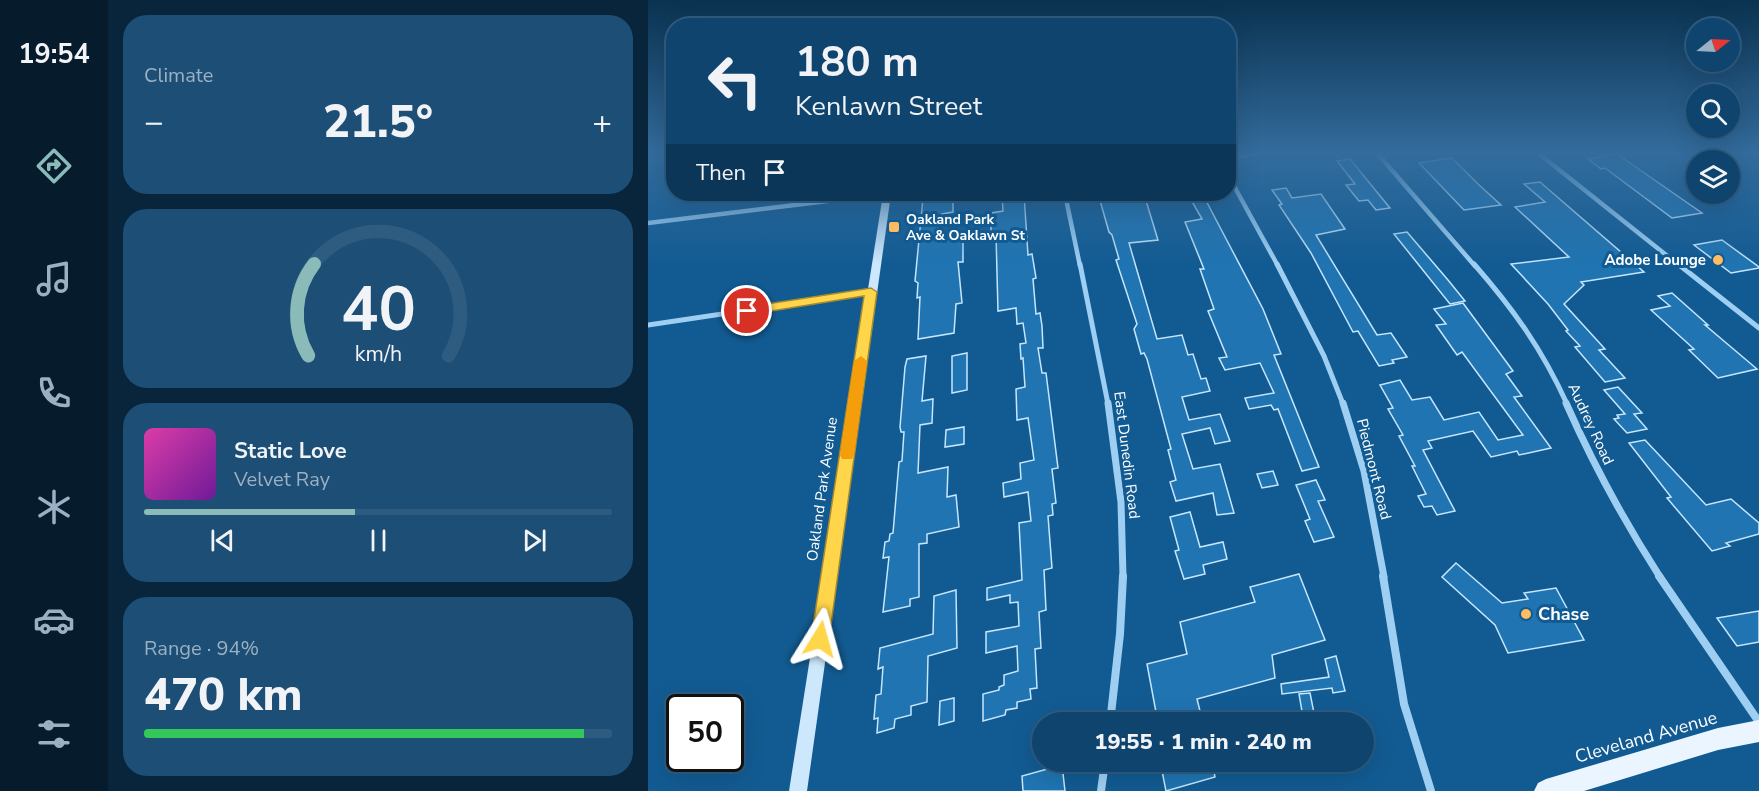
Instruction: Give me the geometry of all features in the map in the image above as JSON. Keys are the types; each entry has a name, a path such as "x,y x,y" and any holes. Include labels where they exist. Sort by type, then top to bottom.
{"main road":[{"name":"Oakland Park Avenue","path":"798,791 885,201"},
{"name":"Cleveland Avenue","path":"1545,791 1718,739 1759,731"}],"street":[{"name":"Piedmont Road","path":"1236,190 1305,314 1329,363 1348,416 1371,503 1404,706 1431,791"},
{"name":"Audrey Road","path":"1410,190 1485,275 1518,317 1552,371 1586,448 1632,532 1675,601 1759,722"},
{"path":"1585,190 1759,328"},
{"path":"648,223 829,201"},
{"name":"East Dunedin Road","path":"1066,201 1113,446 1123,546 1118,661 1111,712"},
{"path":"648,325 871,292"},
{"path":"1101,791 1104,772"}],"building":[{"path":"1272,190 1287,190 1292,198 1321,194 1345,229 1316,235 1377,335 1391,333 1407,357 1379,366 1358,331 1353,332 1311,253 1279,205 1282,204"},
{"path":"1350,190 1375,190 1390,208 1376,210 1368,200 1359,201"},
{"path":"1445,190 1484,190 1501,205 1464,210"},
{"path":"1531,190 1549,190 1644,272 1581,282 1584,285 1564,304 1605,349 1599,350 1625,378 1605,382 1575,347 1580,346 1566,331 1568,330 1548,304 1511,264 1569,257 1515,207 1545,202"},
{"path":"1634,190 1669,190 1702,213 1672,218"},
{"path":"923,201 953,201 953,212 942,214 942,218 939,218 937,242 963,238 963,262 958,262 962,303 956,304 954,333 918,339 920,297 917,298 918,283 915,281"},
{"path":"1002,201 1024,201 1028,255 1032,254 1036,278 1033,279 1036,314 1040,313 1042,326 1043,348 1038,348 1042,373 1046,373 1058,468 1052,469 1056,503 1052,504 1053,515 1048,516 1052,568 1044,570 1046,610 1039,612 1041,648 1035,649 1037,688 1030,689 1031,699 1017,702 1017,708 1006,710 1005,715 983,721 983,694 999,690 999,687 1004,685 1004,675 1018,671 1017,646 986,653 986,632 1019,626 1018,602 1010,603 1010,595 987,600 987,588 1022,580 1019,523 1031,521 1028,492 1004,497 1003,483 1021,479 1020,463 1034,460 1028,418 1017,420 1016,389 1025,387 1020,344 1026,343 1023,323 1017,324 1016,308 998,311 996,235 991,235 991,213 1003,211"},
{"path":"1100,201 1146,201 1158,240 1129,243 1157,339 1182,335 1188,355 1193,354 1201,379 1206,378 1210,391 1182,397 1189,420 1220,414 1230,441 1215,444 1210,428 1182,434 1193,469 1220,464 1234,513 1217,515 1213,493 1176,501 1170,482 1176,480 1168,450 1171,449 1147,359 1144,353 1141,354 1134,329 1137,324 1116,260 1119,259 1112,235 1109,232"},
{"path":"1192,201 1206,201 1263,309 1281,354 1274,355 1319,467 1302,471 1278,409 1274,410 1271,405 1249,409 1245,398 1274,393 1260,363 1225,370 1219,358 1227,357 1208,311 1214,309 1200,269 1204,269 1185,222 1202,219"},
{"path":"1407,232 1465,301 1450,304 1394,234"},
{"path":"1722,240 1759,268 1731,273 1694,245"},
{"path":"1672,293 1708,325 1705,325 1757,369 1718,378 1689,350 1694,349 1651,310 1670,306 1658,296"},
{"path":"1463,303 1513,371 1506,374 1522,396 1514,397 1551,448 1519,455 1517,451 1491,457 1473,431 1428,441 1432,448 1423,450 1455,511 1437,515 1432,506 1424,507 1418,496 1426,494 1412,466 1415,466 1399,436 1403,435 1388,409 1393,408 1380,385 1400,380 1412,400 1430,397 1444,420 1479,412 1498,440 1523,435 1462,352 1457,355 1436,325 1446,324 1434,309"},
{"path":"967,353 967,390 952,393 952,356"},
{"path":"926,356 922,401 933,399 932,423 920,425 918,473 948,467 947,497 956,495 959,527 927,534 927,543 919,544 919,597 910,599 910,606 883,612 889,557 883,558 885,542 889,541 890,534 893,533 899,462 902,461 904,432 901,432 900,427 905,367 907,359"},
{"path":"1618,387 1642,413 1634,414 1647,429 1627,433 1614,419 1619,418 1617,415 1625,414 1604,390"},
{"path":"964,427 964,444 945,447 946,430"},
{"path":"1645,440 1706,505 1731,499 1759,523 1759,534 1726,543 1730,546 1712,551 1667,498 1671,497 1629,443"},
{"path":"1273,471 1278,485 1262,488 1257,474"},
{"path":"1316,480 1325,500 1318,501 1334,537 1314,542 1305,521 1310,519 1296,485"},
{"path":"1190,512 1200,547 1223,542 1227,559 1203,565 1205,574 1184,579 1175,551 1179,550 1170,517"},
{"name":"Chase","path":"1456,563 1502,603 1528,599 1524,593 1556,588 1584,640 1508,653 1495,625 1442,577"},
{"path":"1299,574 1325,640 1272,655 1275,678 1197,699 1200,712 1156,712 1147,664 1187,654 1180,622 1255,602 1250,587"},
{"path":"956,590 957,648 928,656 927,702 911,706 911,715 895,719 894,728 877,733 878,718 874,719 876,695 881,694 883,667 878,669 880,648 933,634 934,596"},
{"path":"1759,611 1759,642 1737,646 1717,618"},
{"path":"1336,656 1345,691 1333,693 1332,688 1282,694 1281,684 1329,677 1325,659"},
{"path":"1310,693 1314,712 1302,712 1299,694"},
{"path":"954,698 954,721 939,725 940,701"},
{"path":"1037,772 1063,772 1065,791 1023,791 1022,776"},
{"path":"1162,772 1214,772 1215,777 1166,791"}],"slow traffic":[{"path":"847,455 861,361"}],"place":[{"name":"Oakland Park Ave & Oaklawn St","path":"894,227"},
{"name":"Adobe Lounge","path":"1718,260"},
{"name":"Chase","path":"1526,614"}],"route":[{"path":"747,311 871,292 820,639"}]}
